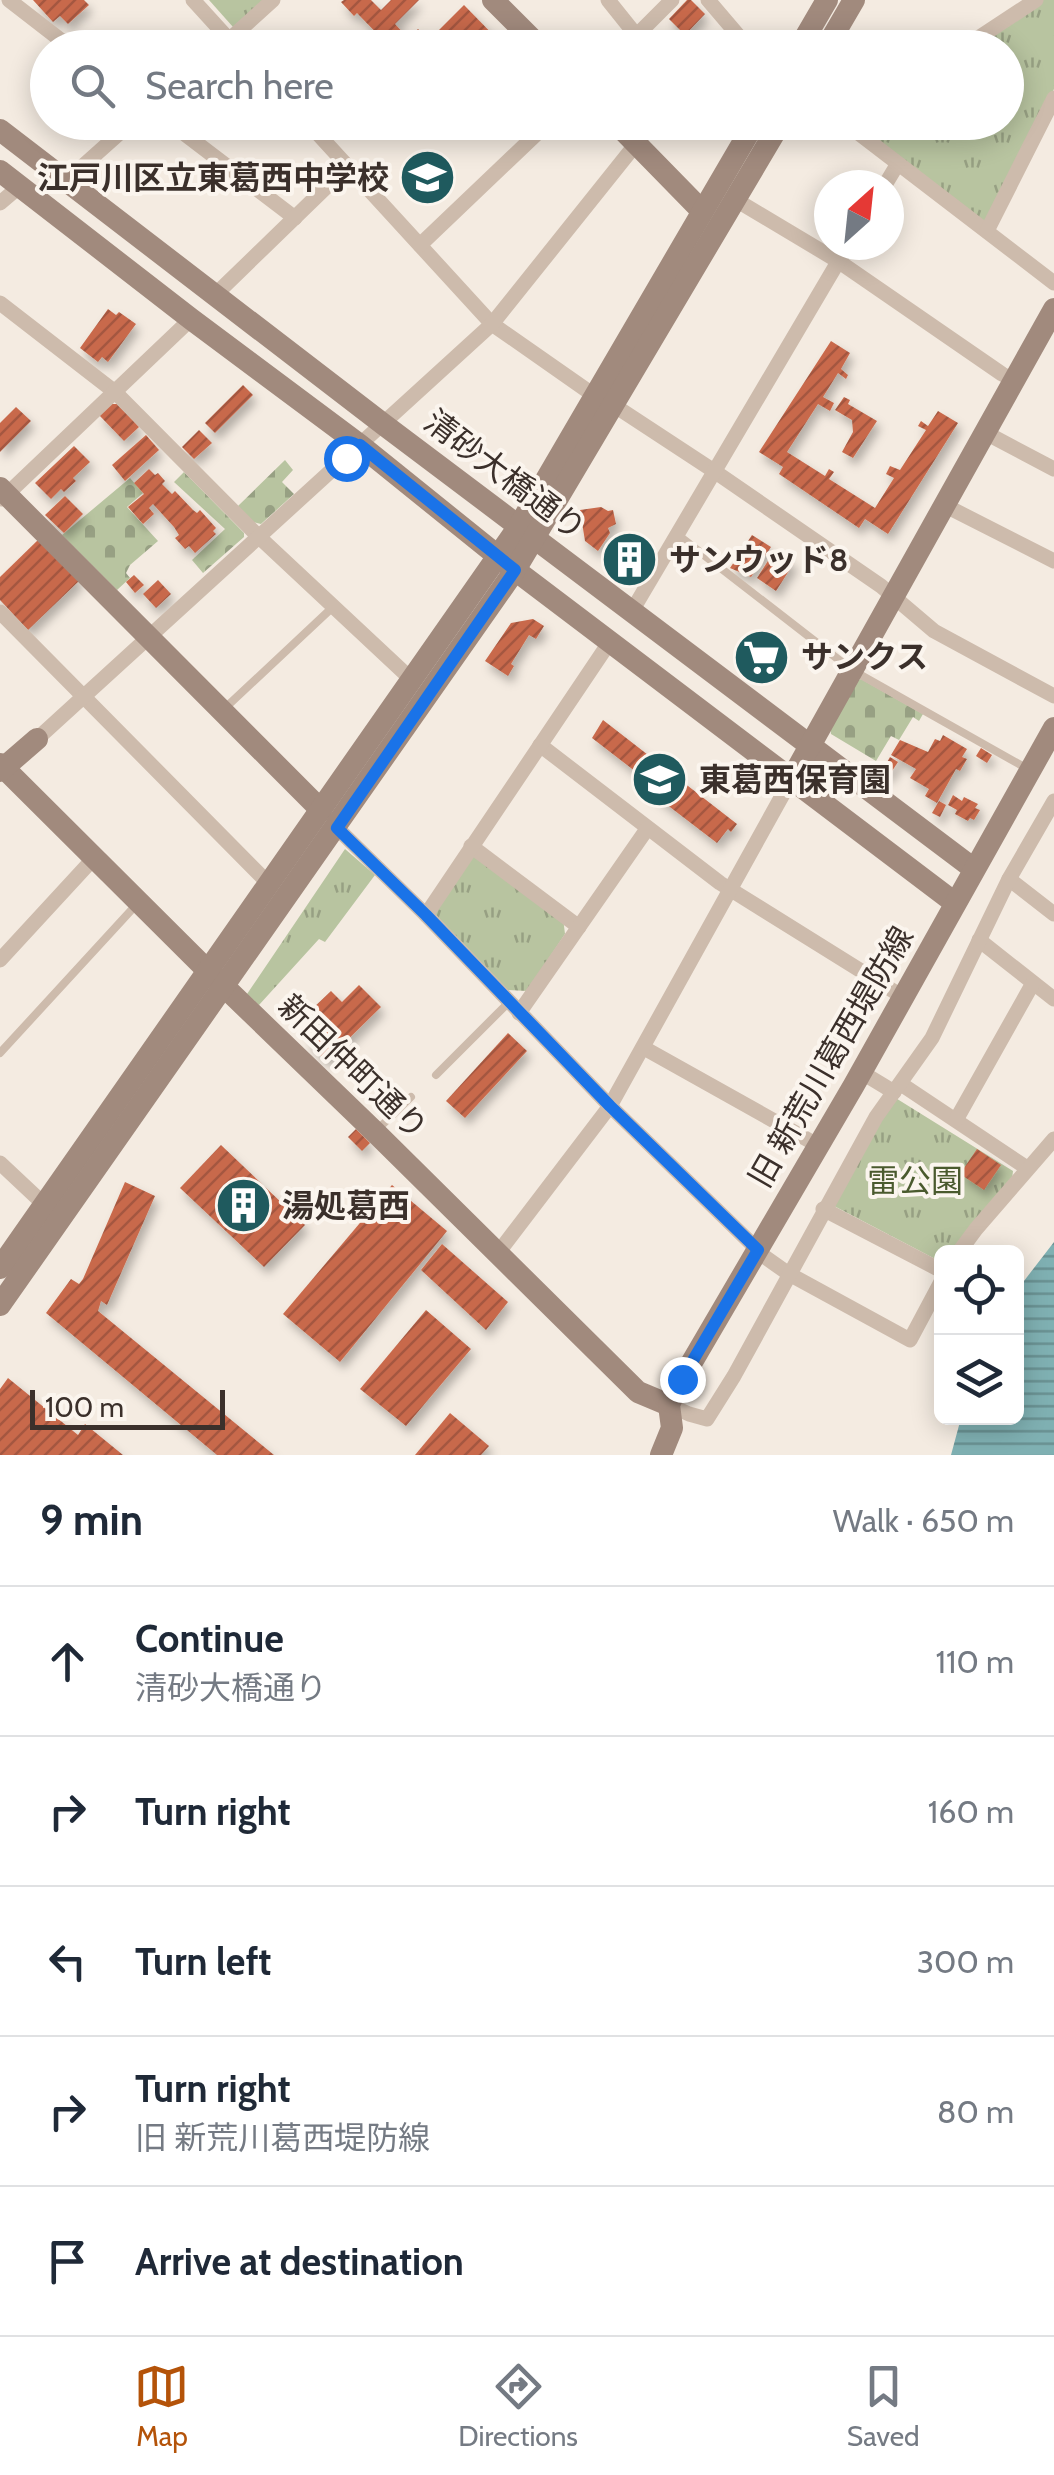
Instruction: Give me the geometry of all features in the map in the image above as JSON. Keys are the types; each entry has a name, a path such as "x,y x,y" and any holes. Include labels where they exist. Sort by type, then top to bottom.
{"street":[{"path":"9,0 48,30"},
{"path":"193,0 217,30"},
{"path":"244,30 273,0"},
{"path":"494,0 523,30"},
{"path":"608,0 632,30"},
{"path":"641,30 672,0"},
{"path":"708,0 734,30"},
{"path":"810,30 827,0"},
{"path":"836,30 854,0"},
{"path":"990,30 1036,0"},
{"path":"987,231 1054,98"},
{"name":"清砂大橋通り","path":"0,130 974,869"},
{"path":"66,181 112,140"},
{"path":"193,140 294,218"},
{"path":"324,140 492,324 880,586 934,631 1054,696"},
{"path":"420,245 530,140"},
{"path":"632,140 702,211"},
{"path":"605,401 702,211 743,140"},
{"path":"0,1305 52,1212 528,532 605,401 771,140"},
{"path":"867,140 1054,283"},
{"path":"2,768 492,324 636,144"},
{"path":"894,170 897,165"},
{"path":"215,295 348,166"},
{"name":"清砂大橋通り","path":"0,171 955,903"},
{"path":"0,203 20,186"},
{"path":"736,200 838,261 1014,380"},
{"path":"632,611 838,261"},
{"path":"0,303 116,392 258,538 412,680"},
{"path":"498,1253 610,1106 1054,308"},
{"path":"191,319 2,495 149,637 610,1106 758,1250 789,1274 910,1340 934,1295"},
{"path":"984,432 1054,469"},
{"path":"944,505 1054,562"},
{"path":"216,979 269,884 329,819 412,680 507,563"},
{"path":"0,612 269,884"},
{"path":"426,915 610,640"},
{"name":"旧 新荒川葛西堤防線","path":"662,1455 672,1428 669,1405 1054,728"},
{"path":"540,745 730,890 903,997"},
{"name":"新田仲町通り","path":"2,768 638,1392 669,1405"},
{"path":"669,1405 707,1419 876,1117 932,1038 1009,880 1054,802"},
{"path":"514,1008 579,927 647,830"},
{"path":"471,846 579,927"},
{"path":"0,960 94,858"},
{"path":"1009,880 1054,914"},
{"path":"979,940 1054,999"},
{"path":"956,1120 1033,983"},
{"path":"644,1048 818,1146"},
{"path":"861,1072 956,1120 1027,1168"},
{"path":"964,1245 1054,1139"},
{"path":"0,1163 52,1212"},
{"path":"823,1209 934,1267"},
{"path":"0,1268 52,1212"}],"lane":[{"path":"678,535 852,670 1030,770"},
{"path":"222,711 334,606"},
{"path":"0,1053 138,902"},
{"path":"436,1074 514,1008"},
{"path":"0,1035 9,1044"},
{"path":"375,1132 411,1097"}],"green space":[{"path":"209,0 264,0 233,27"},
{"path":"1038,0 1054,0 1054,89 986,223 874,140 1024,140 1024,30 995,30"},
{"path":"285,460 293,470 282,482 294,494 261,524 253,522 238,506"},
{"path":"184,472 244,533 203,573 192,560 225,529 174,482"},
{"path":"130,478 143,493 127,507 158,541 130,565 126,573 130,578 117,590 62,535"},
{"path":"861,679 923,714 919,721 913,717 899,740 891,736 876,761 831,734 830,726 855,681"},
{"path":"345,849 375,875 325,942 319,939 259,1005 247,994"},
{"path":"473,855 563,918 565,934 527,991 508,990 433,912"},
{"name":"雷公園","path":"894,1097 1013,1171 1012,1179 958,1245 934,1245 934,1258 834,1206"}],"water":[{"path":"1054,1242 1054,1455 951,1455 959,1425 1024,1425 1024,1281"}],"building":[{"path":"33,0 84,0 89,5 68,24 60,16 53,22"},
{"path":"371,0 381,10 391,0 419,0 395,24 401,30 374,30 341,2"},
{"path":"687,0 705,14 690,30 680,30 669,19"},
{"path":"464,5 488,30 439,30"},
{"path":"108,309 136,324 108,362 102,357 98,362 80,348"},
{"path":"831,341 850,353 841,369 848,375 846,379 838,373 823,397 834,403 830,411 818,404 787,452 825,476 829,469 834,472 829,479 875,508 894,478 886,474 890,466 900,470 926,430 918,426 921,421 928,426 938,411 958,423 888,534 865,519 859,528 779,474 783,467 759,452"},
{"path":"243,385 253,395 215,433 205,423"},
{"path":"844,397 850,400 848,404 877,421 853,458 842,452 853,432 852,420 835,410"},
{"path":"111,404 117,404 139,427 124,441 99,415"},
{"path":"16,407 31,421 0,452 0,423"},
{"path":"199,430 212,443 194,459 182,447"},
{"path":"146,435 159,450 125,481 112,465"},
{"path":"74,446 90,462 73,478 76,481 51,499 35,483"},
{"path":"149,469 155,475 158,473 172,494 175,491 197,513 200,510 216,528 216,534 195,553 175,538 179,535 174,527 153,504 149,508 154,514 143,524 128,507 144,494 134,483"},
{"path":"65,496 83,514 64,533 45,515"},
{"path":"580,510 613,510 616,524 608,528 610,533 598,551 585,541"},
{"path":"752,535 771,547 751,577 730,568"},
{"path":"40,538 80,580 28,630 0,600 0,577"},
{"name":"サンウッド8","path":"615,538 628,545 631,541 639,545 636,551 649,557 641,577 606,558"},
{"path":"775,550 794,563 776,591 757,578"},
{"path":"134,575 144,585 135,593 126,582"},
{"path":"158,580 171,594 156,608 143,594"},
{"path":"533,619 544,626 536,639 529,635 508,676 485,661 511,623"},
{"path":"603,720 737,824 731,832 728,829 717,843 649,791 653,785 592,738"},
{"path":"943,735 967,749 962,757 967,759 960,771 956,769 937,803 925,796 929,789 910,778 916,769 891,755 900,740 928,752 935,739 940,741"},
{"path":"981,748 992,755 987,763 976,756"},
{"path":"890,757 898,762 888,777 881,773"},
{"path":"953,795 978,804 975,808 980,810 974,820 955,814 957,810 948,805"},
{"path":"939,801 946,805 940,817 932,813"},
{"path":"359,985 381,1007 326,1061 306,1040 322,1024 310,1011 331,991 342,1002"},
{"path":"508,1033 527,1051 465,1118 446,1101"},
{"path":"356,1129 370,1143 362,1151 348,1137"},
{"name":"湯処葛西","path":"221,1145 305,1225 264,1267 180,1188"},
{"path":"977,1149 1001,1165 984,1190 960,1174"},
{"path":"125,1182 155,1196 107,1305 101,1301 98,1311 274,1455 217,1455 46,1313 71,1279 79,1284 83,1279"},
{"path":"392,1185 447,1231 340,1362 283,1314"},
{"path":"442,1244 508,1302 486,1330 421,1270"},
{"path":"426,1310 471,1349 406,1426 360,1389"},
{"path":"8,1378 78,1435 85,1424 123,1455 0,1455 0,1389"},
{"path":"450,1413 489,1446 481,1455 415,1455"}],"place":[{"name":"江戸川区立東葛西中学校","path":"428,178"},
{"name":"サンウッド8","path":"630,560"},
{"name":"サンクス","path":"762,657"},
{"name":"東葛西保育園","path":"660,780"},
{"name":"湯処葛西","path":"243,1206"}],"route":[{"path":"346,458 360,445 515,570 337,828 610,1106 758,1250 682,1379"}]}
